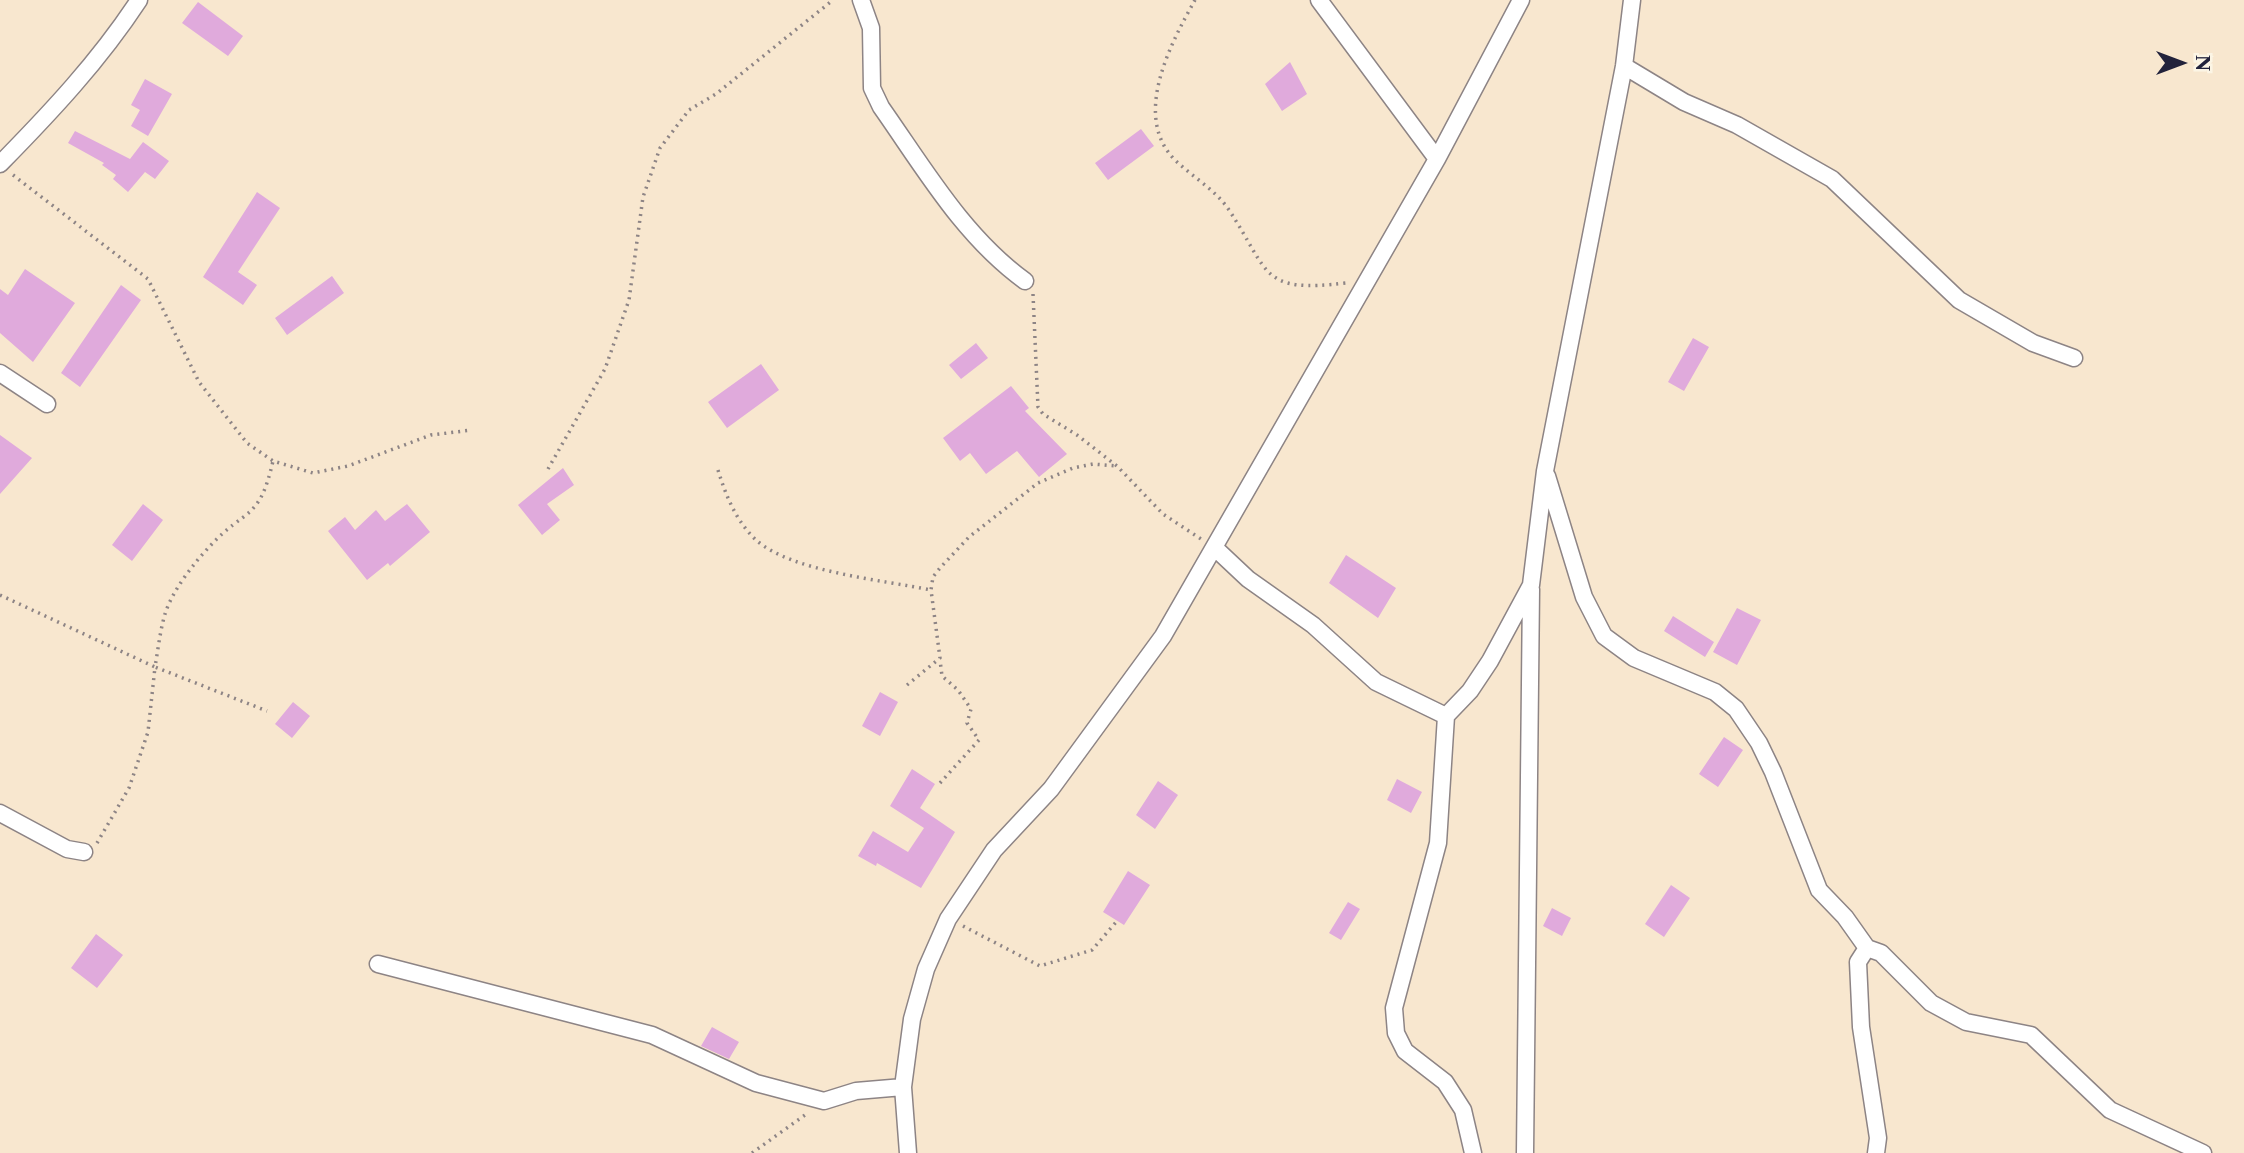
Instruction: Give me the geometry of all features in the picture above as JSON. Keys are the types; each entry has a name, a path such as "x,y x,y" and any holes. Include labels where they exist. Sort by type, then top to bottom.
{"street":[{"path":"5,169 108,46 139,0"},
{"path":"861,0 871,28 872,88 881,107 957,216 1005,267 1025,281"},
{"path":"1318,0 1437,159"},
{"path":"908,1153 903,1087 912,1019 926,969 948,919 994,850 1051,789 1163,636 1437,159 1521,0"},
{"path":"1525,1153 1531,585 1545,471 1624,66 1632,0"},
{"path":"1624,66 1684,102 1737,125 1832,179 1959,300 2033,343 2074,358"},
{"path":"0,373 47,404"},
{"path":"1545,471 1584,597 1604,636 1634,658 1715,692 1735,709 1759,743 1819,890 1845,917 1867,948 1881,953 1931,1003 1966,1022 2031,1035 2110,1110 2203,1153"},
{"path":"1214,548 1248,579 1314,625 1376,682 1447,716"},
{"path":"1473,1153 1463,1110 1445,1082 1405,1051 1396,1034 1394,1008 1438,843 1447,716 1470,691 1490,661 1531,585"},
{"path":"0,813 67,849 84,852"},
{"path":"1867,948 1858,962 1861,1027 1878,1139 1876,1153"},
{"path":"378,964 652,1035 756,1083 824,1101 856,1091 903,1087"}],"path":[{"path":"548,469 605,369 629,300 643,197 660,148 689,110 716,94 833,0"},
{"path":"1195,0 1172,42 1159,76 1156,96 1162,139 1172,157 1228,208 1256,257 1274,279 1297,287 1365,281"},
{"path":"5,169 148,279 200,382 247,443 272,461 313,473 348,466 431,435 472,430"},
{"path":"1025,281 1032,290 1035,303 1038,407 1043,414 1077,435 1117,466 1163,513 1214,548"},
{"path":"84,852 97,844 129,788 148,732 155,667 165,612 211,545 255,509 266,490 272,461"},
{"path":"940,783 979,740 967,723 971,709 939,671 940,658 931,590 933,577 969,537 1038,483 1073,468 1093,464 1117,466"},
{"path":"718,470 726,497 740,520 756,540 778,555 817,568 931,590"},
{"path":"0,595 155,667 267,711"},
{"path":"907,685 940,658"},
{"path":"948,919 1040,966 1092,950 1117,921"},
{"path":"752,1153 824,1101"}],"building":[{"path":"198,2 243,36 228,56 182,23"},
{"path":"1290,62 1307,94 1282,111 1265,84"},
{"path":"145,79 172,94 148,136 131,126 140,110 131,105"},
{"path":"1141,129 1154,146 1108,180 1095,163"},
{"path":"75,131 130,159 143,142 169,161 155,179 145,172 128,192 113,179 116,175 102,165 104,163 68,143"},
{"path":"257,192 280,208 238,272 257,285 243,305 203,277"},
{"path":"25,269 75,303 33,362 0,333 0,289 8,295"},
{"path":"332,276 344,293 287,335 275,318"},
{"path":"121,285 141,300 80,387 61,373"},
{"path":"1693,338 1709,347 1684,391 1668,382"},
{"path":"976,343 988,358 961,379 949,365"},
{"path":"761,364 779,390 727,428 708,402"},
{"path":"1011,386 1029,408 1025,411 1067,454 1039,477 1017,451 986,474 970,453 960,461 943,438"},
{"path":"0,435 32,458 0,494"},
{"path":"563,468 574,485 547,504 560,520 542,535 518,505"},
{"path":"143,504 163,520 132,561 112,545"},
{"path":"407,504 430,532 390,566 388,563 367,580 328,531 345,517 355,530 376,510 385,521"},
{"path":"1346,555 1396,588 1378,618 1329,583"},
{"path":"1737,608 1761,620 1737,665 1713,652"},
{"path":"1673,616 1714,642 1705,657 1664,631"},
{"path":"880,692 898,702 880,736 862,726"},
{"path":"293,702 310,716 292,738 275,724"},
{"path":"1724,737 1743,750 1718,787 1699,774"},
{"path":"912,769 935,784 920,808 955,832 921,888 877,863 876,866 858,856 873,831 908,852 924,828 890,806"},
{"path":"1397,779 1422,792 1411,813 1387,800"},
{"path":"1158,781 1178,795 1155,829 1136,815"},
{"path":"1128,871 1150,885 1124,925 1103,912"},
{"path":"1671,885 1690,898 1664,937 1645,924"},
{"path":"1348,902 1360,909 1341,940 1329,933"},
{"path":"1552,908 1571,918 1562,936 1543,926"},
{"path":"96,934 123,955 97,988 71,968"},
{"path":"712,1027 739,1042 729,1059 701,1046"}]}
